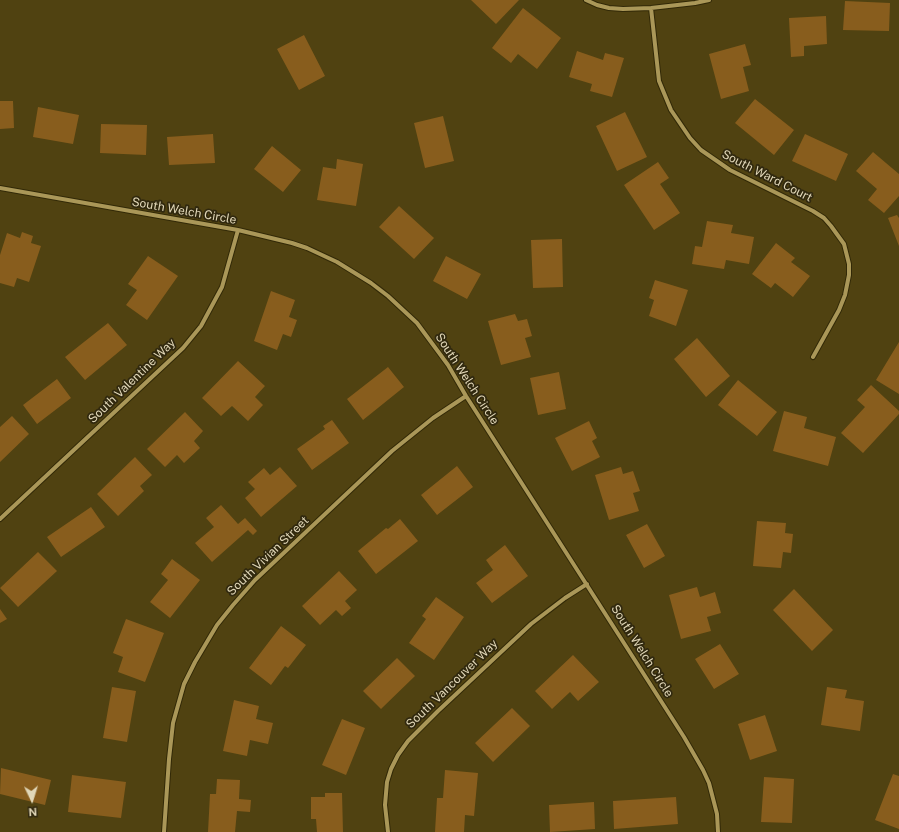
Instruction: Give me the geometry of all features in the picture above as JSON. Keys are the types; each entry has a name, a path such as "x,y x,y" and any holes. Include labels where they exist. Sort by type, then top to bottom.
{"street":[{"path":"586,0 609,8 651,8 709,0"},
{"name":"South Ward Court","path":"651,8 660,81 671,110 690,138 701,150 730,170 814,211 831,226 844,244 849,264 849,275 845,295 839,310 813,357"},
{"name":"South Welch Circle","path":"0,188 271,237 307,248 337,262 371,283 388,296 417,323 448,365 466,396 696,756 706,776 713,796 718,832"},
{"name":"South Valentine Way","path":"0,519 183,348 201,326 222,287 238,230"},
{"name":"South Vivian Street","path":"164,832 170,746 174,717 184,684 217,625 255,580 392,451 433,418 466,396"},
{"name":"South Vancouver Way","path":"388,832 385,805 387,782 391,769 398,755 408,741 438,711 548,609 587,584"}],"building":[{"path":"471,0 519,0 496,24"},
{"path":"845,1 890,3 889,31 843,30"},
{"path":"523,8 561,38 537,69 518,54 511,63 492,48"},
{"path":"826,16 827,44 804,46 804,56 791,57 789,18"},
{"path":"304,35 325,76 299,90 277,49"},
{"path":"745,44 751,65 743,67 749,91 721,99 709,54"},
{"path":"577,51 603,60 605,53 624,58 612,97 590,91 592,84 569,77"},
{"path":"755,99 794,130 774,155 735,123"},
{"path":"0,101 13,101 14,128 0,129"},
{"path":"38,107 79,115 73,144 33,137"},
{"path":"625,112 647,157 617,171 596,126"},
{"path":"443,116 454,161 425,168 414,123"},
{"path":"101,124 147,125 146,155 100,153"},
{"path":"213,134 215,163 169,165 167,137"},
{"path":"805,134 848,154 836,181 792,161"},
{"path":"272,146 301,170 283,192 254,169"},
{"path":"873,152 899,174 899,196 884,213 868,200 877,189 856,171"},
{"path":"337,159 363,164 356,206 317,200 323,167 336,169"},
{"path":"658,162 669,178 660,184 680,213 654,230 624,185"},
{"path":"399,206 434,238 414,259 379,227"},
{"path":"897,215 899,218 899,246 888,218"},
{"path":"707,221 733,225 731,233 754,237 749,264 726,260 724,269 692,264 695,246 702,247"},
{"path":"22,232 33,236 31,243 41,246 29,282 17,278 14,287 0,283 0,255 7,233 20,238"},
{"path":"562,239 563,287 533,288 531,240"},
{"path":"776,243 795,258 791,262 810,276 793,297 775,283 771,288 752,274"},
{"path":"148,256 178,276 147,320 126,305 137,290 128,284"},
{"path":"446,256 481,274 467,299 433,281"},
{"path":"655,280 688,290 676,326 649,316 654,300 649,298"},
{"path":"271,291 295,300 289,317 297,320 291,337 283,334 277,350 254,341"},
{"path":"515,314 518,321 527,319 532,336 525,338 531,357 501,365 488,321"},
{"path":"108,323 127,345 85,380 65,357"},
{"path":"697,338 730,376 706,397 674,359"},
{"path":"899,342 899,394 876,380"},
{"path":"238,361 265,386 255,397 263,405 248,421 232,406 221,416 202,398"},
{"path":"388,367 404,387 363,420 347,399"},
{"path":"559,372 566,409 538,415 530,378"},
{"path":"57,379 71,398 37,424 23,405"},
{"path":"738,380 777,412 757,436 718,405"},
{"path":"871,385 899,411 899,414 863,453 841,433 865,407 857,400"},
{"path":"784,411 807,417 804,428 836,437 828,466 773,451"},
{"path":"185,412 203,431 194,441 200,448 184,463 177,455 165,467 147,449"},
{"path":"12,416 29,434 0,462 0,427"},
{"path":"332,420 349,443 312,470 297,449 325,429 323,426"},
{"path":"589,421 597,438 592,441 600,457 572,471 555,438"},
{"path":"135,457 152,475 140,486 144,491 118,516 97,494"},
{"path":"457,466 473,487 437,515 421,495"},
{"path":"280,467 297,486 261,517 245,498 255,489 248,482 264,468 270,475"},
{"path":"621,467 623,474 633,471 640,491 633,493 639,511 609,520 595,475"},
{"path":"221,505 238,524 245,518 257,531 253,535 248,530 212,562 195,543 214,527 206,518"},
{"path":"91,507 105,527 61,557 47,537"},
{"path":"400,519 418,541 376,574 358,551 386,528 388,529"},
{"path":"757,521 786,523 785,533 793,534 791,553 783,552 781,568 753,566"},
{"path":"647,524 665,556 644,568 626,535"},
{"path":"505,545 528,576 492,603 476,583 493,570 486,560"},
{"path":"38,552 57,571 18,607 0,588"},
{"path":"172,559 200,580 170,618 150,602 168,580 161,574"},
{"path":"339,571 357,590 345,601 351,608 342,616 336,610 320,625 302,606"},
{"path":"697,587 700,597 715,592 721,613 707,617 711,631 681,639 669,595"},
{"path":"794,589 833,630 812,651 773,610"},
{"path":"436,597 464,617 434,660 409,643 426,619 422,616"},
{"path":"0,609 7,619 0,623"},
{"path":"126,619 164,633 145,682 118,672 123,657 113,653"},
{"path":"281,626 306,645 288,668 285,666 271,685 249,668"},
{"path":"720,644 739,674 714,689 695,659"},
{"path":"573,655 599,682 578,701 570,692 552,709 535,691"},
{"path":"397,658 415,676 381,709 363,691"},
{"path":"112,687 136,691 127,742 103,738"},
{"path":"827,687 847,690 845,698 864,701 860,731 821,725"},
{"path":"234,700 259,706 256,719 273,723 268,744 250,740 247,756 223,751"},
{"path":"512,708 530,726 493,762 475,743"},
{"path":"765,715 777,751 750,760 738,724"},
{"path":"342,719 365,728 346,775 322,765"},
{"path":"1,768 51,780 45,805 0,794"},
{"path":"445,770 478,773 474,816 465,815 464,832 435,832 437,798 443,798"},
{"path":"893,774 899,776 899,829 875,820"},
{"path":"72,775 126,782 121,818 68,812"},
{"path":"764,777 794,779 792,823 761,822"},
{"path":"217,779 240,780 239,799 251,800 250,812 237,811 235,832 208,832 210,794 216,794"},
{"path":"325,793 342,793 343,832 317,832 316,819 311,819 311,797 325,797"},
{"path":"676,797 678,824 614,829 613,801"},
{"path":"594,802 595,829 550,832 549,805"}]}
